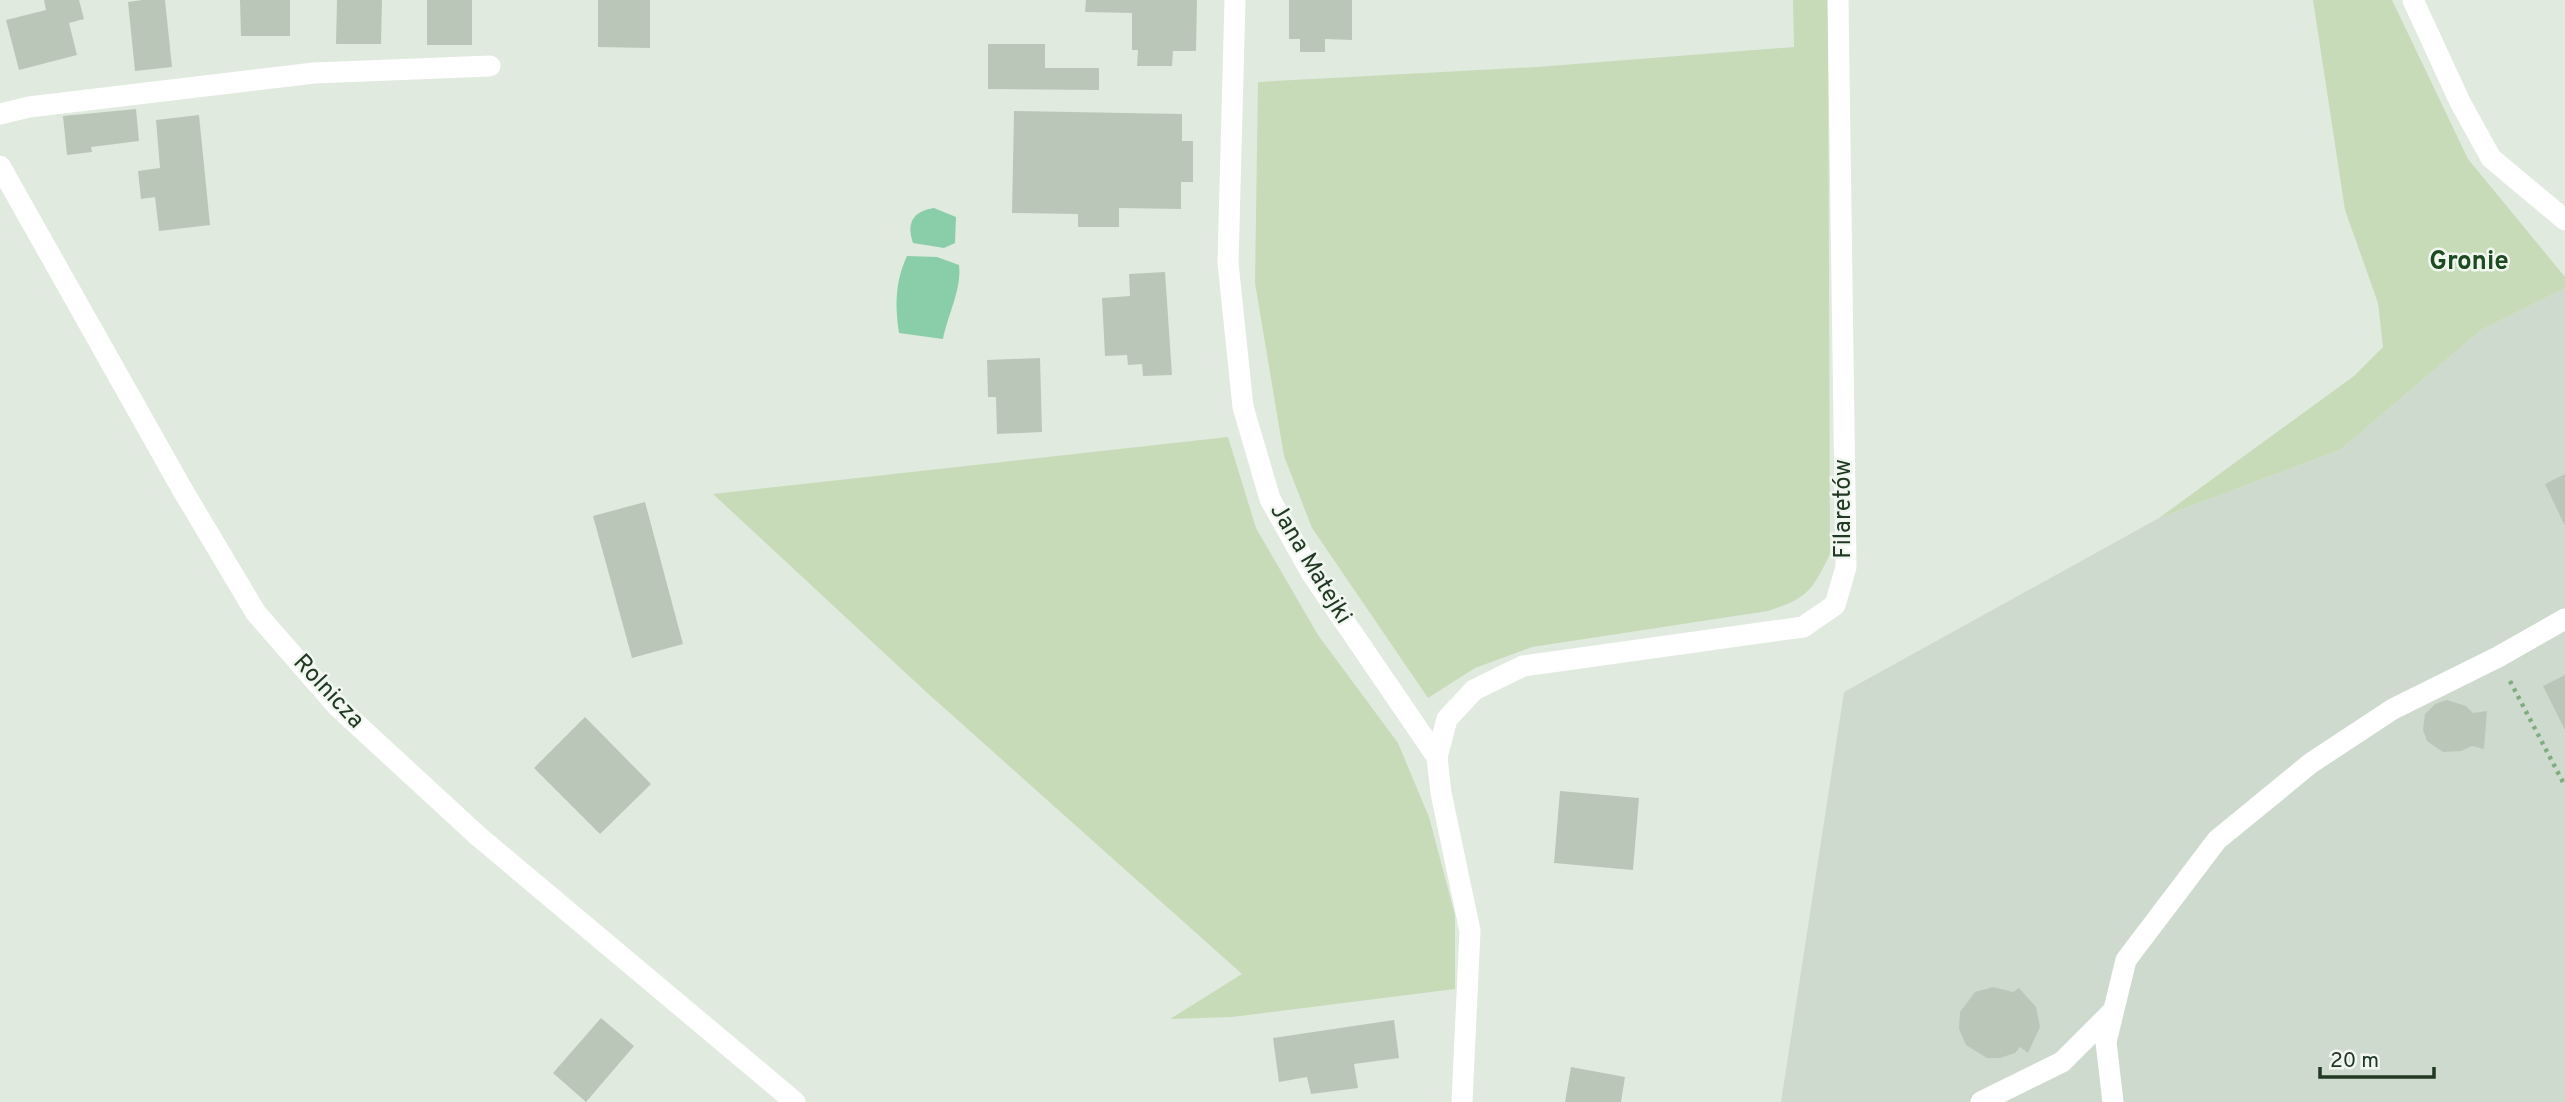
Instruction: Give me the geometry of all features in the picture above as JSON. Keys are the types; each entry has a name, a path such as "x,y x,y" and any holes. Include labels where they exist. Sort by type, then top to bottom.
{"street":[{"name":"Jana Matejki","path":"1235,0 1228,263 1243,407 1270,499 1306,564 1382,680 1437,757 1441,793 1470,931 1462,1102"},
{"name":"Filaretów","path":"1437,757 1447,719 1475,690 1523,666 1803,627 1835,605 1846,567 1838,0"},
{"path":"2413,0 2460,102 2491,158 2565,220"},
{"path":"0,114 29,107 314,73 490,66"},
{"name":"Rolnicza","path":"0,166 181,489 256,612 338,707 478,836 795,1102"},
{"path":"2113,1102 2106,1042 2126,960 2217,840 2311,763 2383,716 2565,619"},
{"path":"1981,1102 2062,1062 2114,1009"}],"path":[{"path":"2498,657 2565,786"}],"shaded area":[{"path":"1793,0 1828,0 1830,554 1824,567 1807,592 1792,602 1768,611 1532,647 1475,668 1428,698 1312,528 1284,456 1255,283 1258,82 1537,67 1794,47"},
{"path":"2313,0 2392,0 2468,159 2565,277 2565,288 2481,330 2340,450 2159,518 2354,376 2383,347 2378,303 2345,210"},
{"path":"934,208 956,217 955,243 944,248 913,243 911,236 911,224 916,215"},
{"path":"907,256 937,257 959,265 957,292 943,339 899,333 897,294"},
{"path":"2565,288 2565,1102 1781,1102 1844,692 2159,518 2340,450 2481,330"},
{"path":"1228,437 1256,528 1318,635 1398,743 1429,817 1455,915 1455,989 1232,1017 1170,1019 1242,974 924,690 713,494"}],"building":[{"path":"44,0 79,0 84,19 69,23 77,55 19,70 6,20 46,10"},
{"path":"165,0 172,67 135,71 128,2"},
{"path":"240,0 290,0 290,36 241,36"},
{"path":"337,0 382,0 381,44 336,44"},
{"path":"427,0 472,0 472,45 427,45"},
{"path":"598,0 650,0 650,48 598,47"},
{"path":"1086,0 1197,0 1196,51 1173,51 1172,66 1137,66 1138,50 1132,50 1132,13 1085,12"},
{"path":"1289,0 1352,0 1352,40 1325,39 1325,52 1300,52 1300,39 1289,39"},
{"path":"988,44 1045,44 1045,68 1099,68 1099,90 988,89"},
{"path":"136,109 139,141 91,147 92,152 67,155 63,116"},
{"path":"1014,111 1182,114 1182,141 1193,141 1193,182 1181,182 1181,209 1119,208 1119,227 1078,227 1078,214 1012,213"},
{"path":"199,115 210,225 159,231 155,197 141,199 138,171 160,168 156,120"},
{"path":"1165,272 1172,375 1143,376 1142,364 1128,365 1127,355 1105,356 1102,298 1130,296 1129,274"},
{"path":"1040,358 1042,432 997,434 996,397 988,397 987,360"},
{"path":"2565,474 2565,526 2545,484"},
{"path":"645,502 683,644 632,658 593,516"},
{"path":"2565,675 2565,730 2543,686"},
{"path":"2447,700 2466,706 2473,713 2487,711 2484,749 2472,746 2461,751 2443,752 2427,741 2423,730 2425,714 2435,704"},
{"path":"585,717 651,784 600,834 534,768"},
{"path":"1560,791 1639,798 1633,870 1554,863"},
{"path":"1993,987 2013,992 2019,988 2036,1007 2040,1027 2028,1053 2020,1047 2015,1053 2000,1058 1987,1058 1966,1045 1959,1029 1960,1012 1975,992"},
{"path":"601,1018 634,1046 586,1102 553,1073"},
{"path":"1394,1020 1399,1058 1354,1064 1358,1088 1311,1094 1307,1077 1279,1082 1273,1038"},
{"path":"1571,1067 1625,1077 1621,1102 1565,1102"}],"district":[{"name":"Gronie","path":"2469,262"}]}
